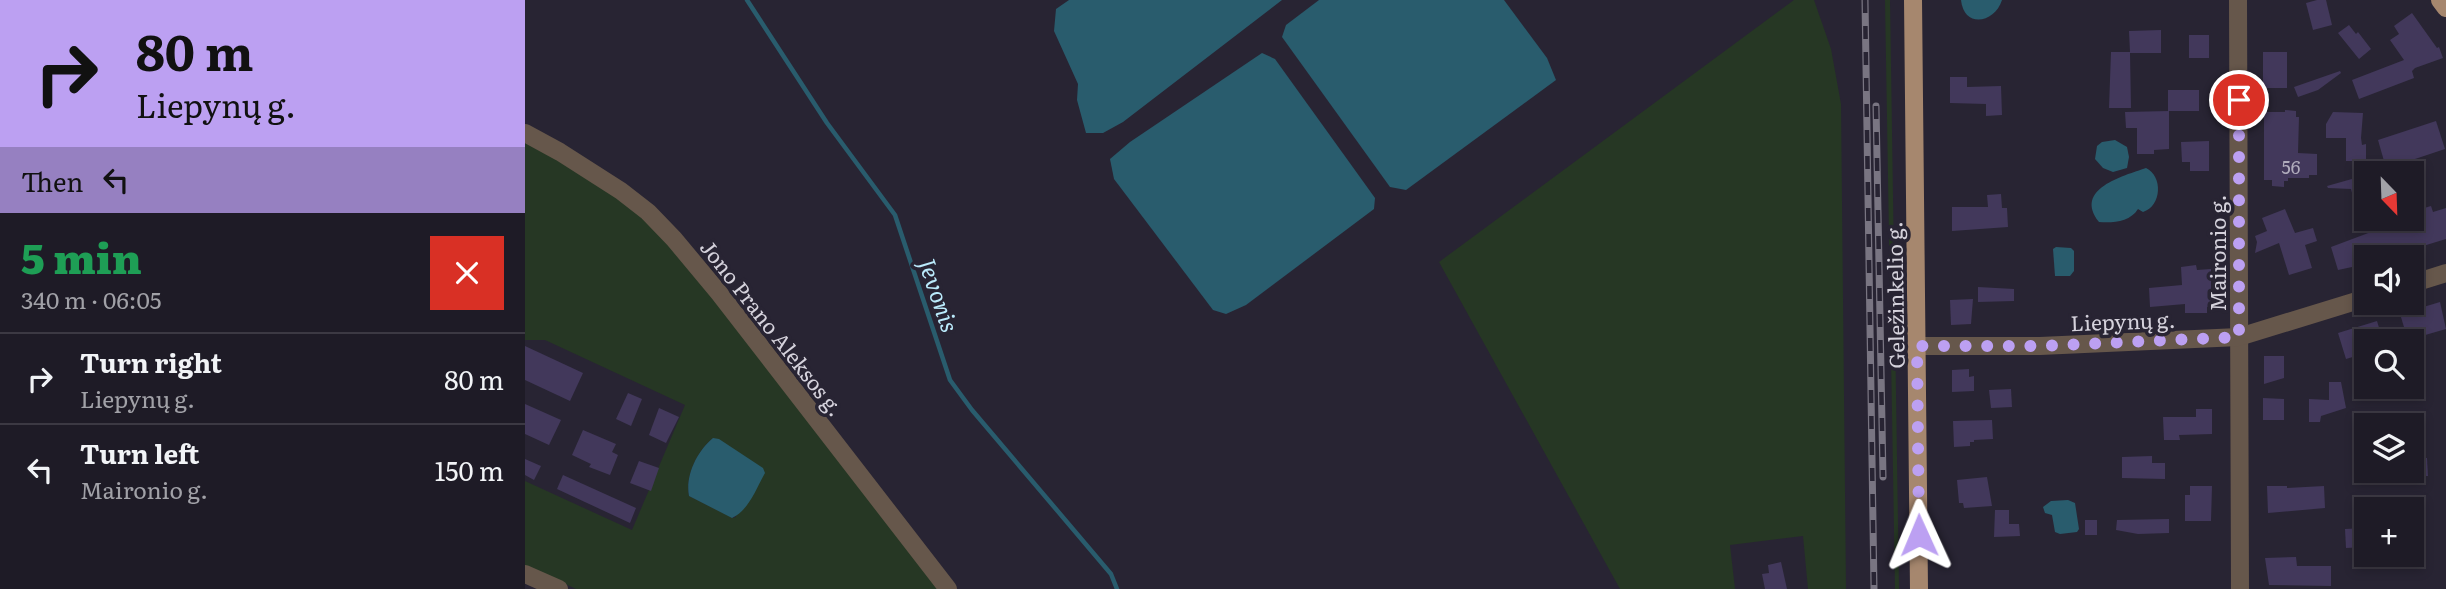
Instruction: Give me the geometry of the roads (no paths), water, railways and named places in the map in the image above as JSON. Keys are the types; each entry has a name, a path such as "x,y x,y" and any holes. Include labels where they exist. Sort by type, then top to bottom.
{"main road":[{"name":"Geležinkelio g.","path":"1913,0 1919,589"},
{"path":"2441,0 2446,8"}],"street":[{"name":"Maironio g.","path":"2238,0 2240,589"},
{"name":"Jono Prano Aleksos g.","path":"525,133 621,191 648,212 674,239 719,293 948,589"},
{"path":"2424,280 2446,273"},
{"name":"Liepynų g.","path":"1917,346 2040,346 2239,337 2354,302"},
{"path":"525,573 559,589"}],"water":[{"path":"1069,0 1282,0 1123,122 1103,133 1086,133 1077,100 1078,84 1054,31 1056,9"},
{"path":"1319,0 1504,0 1547,58 1556,80 1406,190 1390,187 1282,37 1286,25"},
{"path":"1961,0 2002,0 1993,14 1980,20 1968,15"},
{"path":"1262,53 1275,59 1375,198 1374,209 1246,305 1226,314 1213,310 1114,179 1110,159 1130,142"},
{"path":"2115,140 2127,147 2129,157 2127,168 2113,172 2103,168 2095,159 2097,146 2102,142"},
{"path":"2146,168 2152,172 2158,184 2154,204 2143,212 2138,209 2126,219 2099,222 2093,211 2092,201 2096,193 2114,180"},
{"path":"2071,248 2074,251 2074,271 2070,276 2055,276 2053,249"},
{"path":"713,438 719,439 763,468 765,473 748,504 732,518 689,496 693,464"},
{"path":"2068,500 2075,503 2079,529 2077,532 2060,534 2055,532 2052,515 2045,513 2043,507 2051,501"}],"waterway":[{"name":"Jevonis","path":"747,0 827,123 895,215 950,380 972,410 1111,574 1117,589"}],"railway":[{"path":"1865,0 1874,589"},
{"path":"1876,106 1883,477"}]}
